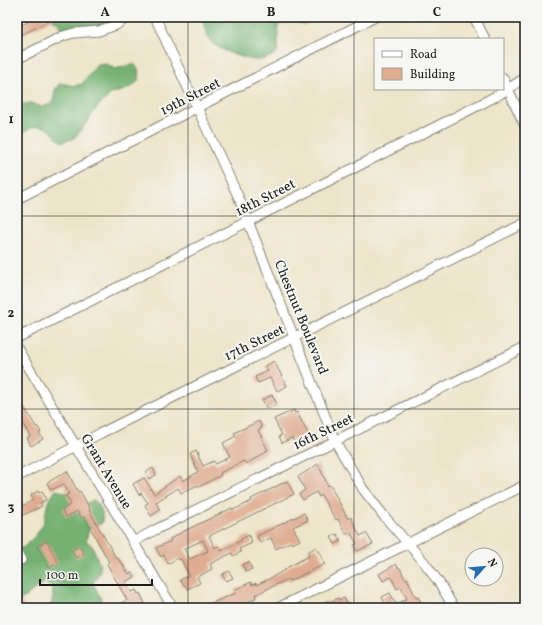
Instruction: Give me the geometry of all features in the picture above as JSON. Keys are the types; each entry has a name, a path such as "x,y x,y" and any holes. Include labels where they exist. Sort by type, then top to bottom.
{"street":[{"path":"17,59 63,36 74,32 99,31 116,25 128,17"},
{"name":"Chestnut Boulevard","path":"155,17 248,221 335,441 363,489 424,562 436,578 454,608"},
{"name":"19th Street","path":"17,199 375,17"},
{"path":"474,17 484,38"},
{"name":"18th Street","path":"17,338 494,97 525,78"},
{"path":"504,80 525,126"},
{"name":"17th Street","path":"17,477 76,446 525,223"},
{"name":"16th Street","path":"133,542 525,347"},
{"name":"Grant Avenue","path":"17,348 173,608"},
{"path":"278,608 525,485"}],"green space":[{"path":"123,17 109,24 81,27 63,33 59,24 51,18"},
{"path":"202,17 319,17 316,20 304,24 293,22 278,24 278,52 264,59 254,60 227,52 212,43 208,37"},
{"path":"107,64 115,69 134,64 138,68 139,80 134,85 122,91 112,93 98,106 73,139 61,142 50,131 40,126 30,129 17,137 17,105 31,103 42,107 53,103 55,90 60,83 74,86 82,84 97,65"},
{"path":"56,490 68,493 76,502 85,504 94,500 99,505 101,510 102,523 89,529 86,540 93,547 100,566 100,572 93,583 101,599 101,608 50,608 53,597 53,588 44,582 17,603 17,550 24,547 43,525 48,502"}],"building":[{"path":"26,17 57,17 17,37 17,27 28,22"},
{"path":"274,361 287,386 277,391 270,378 258,383 255,377 268,371 265,366"},
{"path":"17,395 36,427 37,426 41,432 39,433 43,439 31,446 27,438 30,436 19,418 17,419"},
{"path":"272,395 277,404 267,409 262,400"},
{"path":"294,410 295,413 297,412 308,434 308,438 299,443 299,441 295,443 292,438 282,443 279,436 282,435 274,419"},
{"path":"259,421 262,428 258,430 268,450 265,451 266,452 246,464 244,461 220,473 221,475 199,487 198,485 181,493 178,488 156,502 160,510 151,516 145,505 148,503 141,493 139,495 133,484 144,478 154,494 180,476 183,481 198,472 190,454 196,451 203,466 214,461 216,464 230,457 223,443 236,436 234,433"},
{"path":"318,464 328,486 330,485 348,519 351,517 360,536 366,533 373,544 357,551 354,545 357,544 350,532 346,534 338,519 336,520 321,495 319,497 316,492 303,500 299,494 305,490 298,477"},
{"path":"153,468 156,475 149,479 146,472"},
{"path":"67,471 78,492 80,491 116,558 118,558 120,562 121,561 129,574 132,572 135,577 125,582 131,592 136,590 138,594 140,593 147,608 111,608 127,600 107,564 109,562 84,517 82,518 77,511 66,517 62,510 71,504 66,495 69,494 64,484 51,490 47,483"},
{"path":"287,481 294,494 209,536 215,548 219,546 221,551 249,535 252,543 239,549 241,552 233,556 232,553 210,564 212,569 197,577 200,583 187,589 180,580 189,575 181,559 179,560 178,558 168,564 164,555 161,557 156,548 171,541 170,539 182,532 232,508 233,510 252,501 251,499","holes":["203,540 208,551 190,559 184,549"]},
{"path":"38,491 39,493 42,491 46,500 40,503 42,506 17,518 17,494 23,506 33,500 31,495"},
{"path":"304,513 308,520 293,527 300,540 292,544 290,542 276,549 271,538 260,543 257,536"},
{"path":"337,534 341,541 335,544 331,537"},
{"path":"47,541 58,563 49,568 37,546"},
{"path":"80,546 84,554 76,558 72,550"},
{"path":"316,547 325,564 290,581 288,579 255,595 256,598 235,608 200,608 236,593 234,590 251,582 252,585 256,583 256,585 269,579 309,556 308,552"},
{"path":"249,562 252,569 246,572 242,565"},
{"path":"396,564 398,568 400,568 405,579 407,578 416,598 418,597 424,608 387,608 390,607 389,604 386,606 382,597 390,593 396,604 407,599 401,587 397,589 391,577 383,581 379,574"},
{"path":"229,571 233,578 226,581 222,575"},
{"path":"17,595 25,608 17,608"},
{"path":"338,598 339,600 344,598 350,608 312,608 327,601 328,603"}]}
